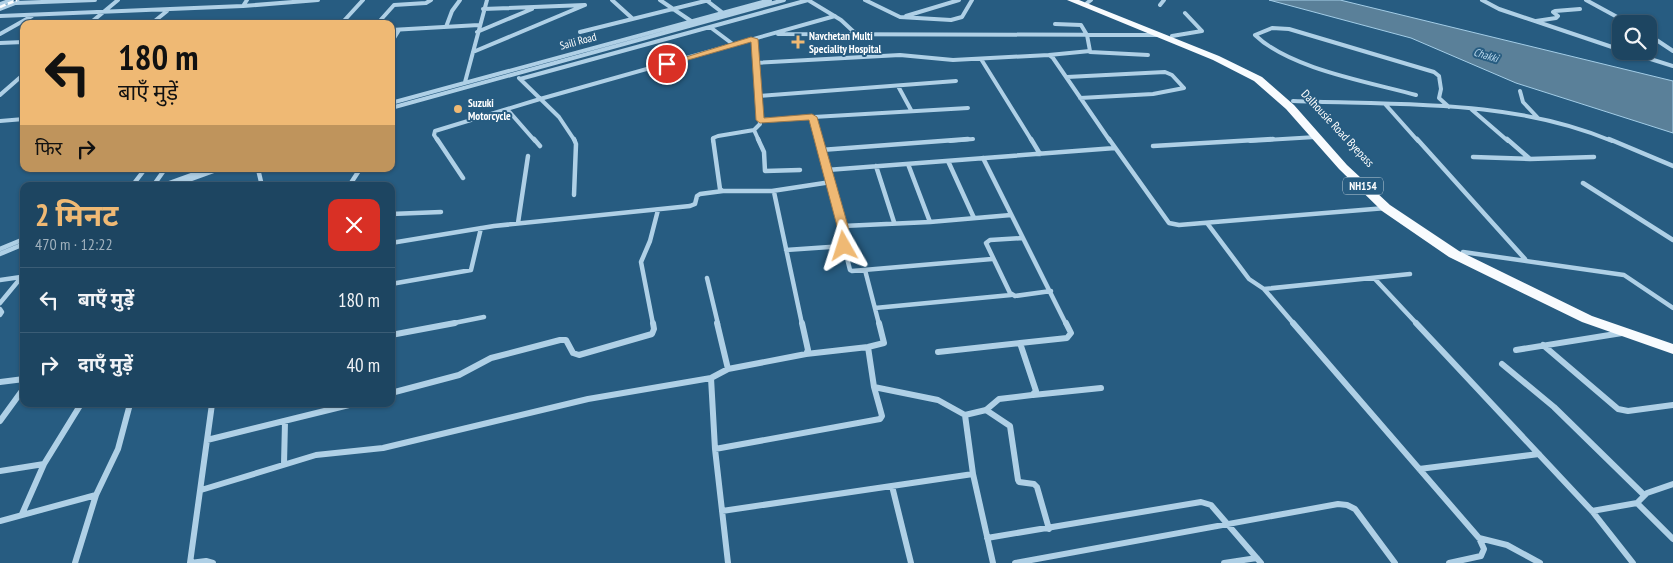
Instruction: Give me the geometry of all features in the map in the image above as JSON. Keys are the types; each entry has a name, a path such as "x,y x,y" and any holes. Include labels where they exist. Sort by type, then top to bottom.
{"highway":[{"name":"NH154","path":"1071,0 1216,58 1258,80 1290,107 1343,167 1386,208 1420,232 1486,271 1553,304 1624,333 1673,350"},
{"name":"Dalhousie Road Byepass","path":"1086,1 1253,70 1277,86 1293,100 1344,157 1383,195 1428,230 1463,252 1511,277 1568,303 1673,341"}],"street":[{"path":"0,3 11,0"},
{"path":"0,9 24,0"},
{"path":"16,3 95,0"},
{"path":"94,20 118,0"},
{"path":"243,6 247,0"},
{"path":"0,16 168,10 318,0"},
{"path":"345,20 363,0"},
{"path":"381,20 394,5 424,3 432,0"},
{"path":"446,27 452,11 460,0"},
{"path":"465,82 483,9 487,0"},
{"path":"612,0 633,19"},
{"path":"660,0 691,21"},
{"path":"580,32 707,0 723,13"},
{"name":"Saili Road","path":"395,105 465,82 512,72 770,0"},
{"path":"395,105 784,0"},
{"path":"520,79 808,0 834,16 855,33"},
{"path":"865,0 900,17 956,19 962,17 972,0"},
{"path":"900,17 959,0"},
{"path":"1160,5 1164,0"},
{"path":"1482,0 1499,9 1612,47"},
{"path":"1586,0 1614,15"},
{"path":"473,52 583,8 585,5 483,9"},
{"path":"477,32 536,7"},
{"path":"1535,21 1558,17 1553,12 1580,9"},
{"path":"156,20 168,10"},
{"path":"1172,36 1202,31 1185,13"},
{"path":"26,20 35,15"},
{"path":"463,178 433,133 540,99 834,16"},
{"path":"701,18 710,28 734,45"},
{"path":"0,34 20,23"},
{"path":"1055,24 1078,24 1083,27 1087,35 1090,52"},
{"path":"395,30 479,25"},
{"path":"12,28 20,28"},
{"path":"1416,95 1287,56 1267,46 1255,35 1272,28 1289,29 1434,72 1439,76 1441,89 1438,98 1449,107"},
{"path":"395,36 399,30"},
{"path":"769,34 1160,35"},
{"path":"723,191 720,189 714,138 754,130 760,124 754,39"},
{"path":"1657,40 1673,51"},
{"path":"0,43 20,42"},
{"path":"755,64 900,55 953,60 1090,52 1148,55"},
{"path":"1049,55 1067,77 1169,223 1179,225 1386,208"},
{"path":"981,59 1040,154"},
{"path":"1654,60 1673,66"},
{"path":"512,72 559,117 574,138 576,144 574,195"},
{"path":"1067,77 1165,72 1172,75 1184,88 1153,94 1080,98"},
{"path":"0,95 20,78"},
{"path":"758,96 956,81"},
{"path":"898,86 910,110"},
{"path":"1520,91 1523,102 1538,118"},
{"path":"1293,100 1470,108 1567,123 1673,166"},
{"path":"1385,104 1526,259"},
{"path":"760,120 968,108"},
{"path":"1470,108 1530,159"},
{"path":"507,109 540,146"},
{"path":"812,117 843,226 844,246 850,270 992,259"},
{"path":"0,121 20,119"},
{"path":"754,130 764,152 765,171 800,170"},
{"path":"1153,146 1316,137"},
{"path":"821,150 973,139"},
{"path":"827,170 1115,148"},
{"path":"518,223 528,156"},
{"path":"1473,157 1530,159 1594,157"},
{"path":"938,352 1067,338 1071,333 983,158"},
{"path":"948,161 974,218"},
{"path":"908,164 930,222"},
{"path":"876,166 894,222"},
{"path":"135,182 143,172"},
{"path":"171,182 200,172"},
{"path":"183,182 211,172"},
{"path":"395,242 518,223 693,205 698,195 723,191 772,190 830,182"},
{"path":"1583,183 1673,240"},
{"path":"772,190 808,345 806,354"},
{"path":"395,392 458,375 492,358 560,340 566,340 573,353 579,355 652,334 654,329 641,262 650,241 658,210"},
{"path":"395,214 441,212"},
{"path":"843,226 894,222 930,222 1011,215"},
{"path":"1207,223 1248,279 1264,289 1479,538 1484,554 1449,563"},
{"path":"395,283 471,270 481,228"},
{"path":"1011,295 992,259 986,243 987,241 1023,238"},
{"path":"0,249 20,241"},
{"path":"0,254 20,246"},
{"path":"786,250 844,246"},
{"path":"1463,252 1526,259 1624,275 1673,308"},
{"path":"201,490 316,455 383,448 588,400 711,378 728,369 798,358 806,354 884,344 865,270"},
{"path":"1264,289 1410,274"},
{"path":"0,280 20,277"},
{"path":"707,278 728,369"},
{"path":"1374,278 1592,511 1633,563"},
{"path":"0,303 20,280"},
{"path":"875,308 1051,292"},
{"path":"0,309 2,312 0,315"},
{"path":"395,334 484,317"},
{"path":"1516,350 1624,333"},
{"path":"1020,344 1036,391 1032,395"},
{"path":"1543,345 1618,409 1628,411 1673,405"},
{"path":"715,449 880,419 882,416 874,387 868,347"},
{"path":"1502,364 1554,408 1644,495"},
{"path":"711,378 715,449 728,563"},
{"path":"0,382 20,380"},
{"path":"874,387 938,400 965,415 986,410 999,399 1101,388"},
{"path":"0,421 20,394"},
{"path":"22,514 44,464 79,407"},
{"path":"76,563 96,495 118,449 129,407"},
{"path":"212,407 189,563 206,561 213,563"},
{"path":"207,440 342,407"},
{"path":"986,410 1010,426 1018,480 1019,482 1034,484 1038,488 1049,529"},
{"path":"965,415 973,474 993,563"},
{"path":"284,464 285,422"},
{"path":"1419,469 1538,454"},
{"path":"0,472 44,464"},
{"path":"722,511 973,474"},
{"path":"1592,511 1637,503 1644,495 1672,485"},
{"path":"892,486 911,563"},
{"path":"0,521 96,495"},
{"path":"987,538 1202,502 1211,505 1259,561"},
{"path":"1637,503 1673,538"},
{"path":"1016,563 1079,553 1226,523 1338,504 1347,505 1355,509 1395,563"},
{"path":"1479,538 1506,545 1540,563"},
{"path":"1224,563 1259,561"}],"water":[{"name":"Chakki","path":"1269,0 1340,0 1673,81 1673,133 1516,83 1411,38"}],"railway":[{"path":"0,7 17,0"}],"place":[{"name":"Navchetan Multi Speciality Hospital","path":"798,42"},
{"name":"Suzuki Motorcycle","path":"458,109"}],"route":[{"path":"667,64 754,39 760,120 812,117 843,226 844,246"}]}
